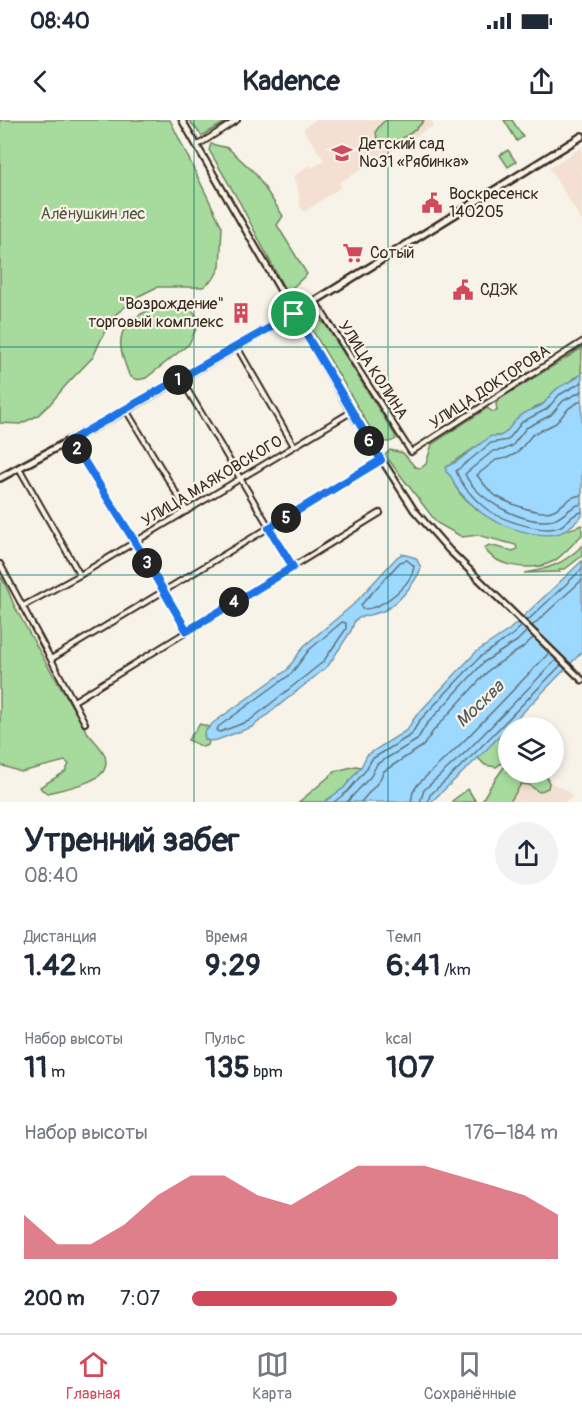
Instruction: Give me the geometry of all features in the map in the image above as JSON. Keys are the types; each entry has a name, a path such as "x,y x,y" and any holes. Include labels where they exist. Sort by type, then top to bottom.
{"main road":[{"path":"0,478 126,410 294,314 582,136"}],"street":[{"path":"182,120 351,412 414,510 459,559 582,680"},
{"path":"198,145 237,120"},
{"name":"УЛИЦА КОЛИНА","path":"314,301 411,452"},
{"name":"УЛИЦА ДОКТОРОВА","path":"411,452 582,342"},
{"path":"237,347 294,446"},
{"path":"181,379 293,567"},
{"path":"126,410 187,511"},
{"name":"УЛИЦА МАЯКОВСКОГО","path":"23,606 80,575 351,412"},
{"path":"71,440 187,631"},
{"path":"51,659 381,460"},
{"path":"19,468 80,575"},
{"path":"74,701 380,513"},
{"path":"0,564 85,723"}],"shaded area":[{"path":"315,120 431,120 434,125 339,183 341,187 304,212 300,206 298,188 293,177 309,165 312,168 324,160 303,129"},
{"path":"582,147 582,221 549,168"},
{"path":"516,783 552,783 573,797 565,802 483,802"}],"green space":[{"name":"Алёнушкин лес","path":"0,120 170,120 222,227 220,267 214,278 203,287 157,287 139,296 111,318 93,357 50,404 37,416 20,424 0,423"},
{"path":"189,120 229,120 202,136"},
{"path":"386,120 424,120 406,136 384,145 377,140 376,131"},
{"path":"504,120 512,120 523,137 517,141"},
{"path":"211,144 228,148 255,173 283,216 277,225 307,274 290,290 284,288 240,203 209,150"},
{"path":"508,150 516,162 508,167 500,155"},
{"path":"173,304 192,310 196,315 196,329 189,344 146,378 139,380 133,378 129,375 122,351 121,338 124,329 137,316 155,308"},
{"path":"315,318 327,327 396,439 389,442 383,441 373,433 311,328 310,322"},
{"path":"582,348 581,375 543,404 535,407 511,426 504,435 491,437 452,463 453,481 462,496 482,513 495,520 521,530 546,534 582,525 582,535 554,561 526,567 506,564 490,555 484,548 489,545 513,551 517,549 516,545 478,535 462,537 437,523 385,455 390,450 403,453 415,467 421,468 426,464 432,444 487,408 493,412 497,411 496,403 501,398"},
{"path":"582,546 582,556 565,569 559,569 560,572 524,573 555,565"},
{"path":"0,576 53,674 85,728 104,753 105,768 96,778 48,793 40,787 65,772 69,764 65,761 21,772 0,765"},
{"path":"200,724 209,727 204,733 205,739 209,741 208,745 203,747 188,740"},
{"path":"498,737 498,766 485,765 478,758"},
{"path":"361,767 344,788 324,802 299,802 336,771"},
{"path":"498,776 498,783 549,783 548,788 539,792 529,785 521,784 510,802 482,802"},
{"path":"468,789 476,802 452,801"}],"water":[{"path":"582,373 582,516 566,530 550,535 515,529 483,514 460,493 446,472 446,467 491,436 505,433 516,419 542,405 556,390"},
{"path":"402,554 416,558 421,568 411,585 392,606 355,620 351,631 328,666 252,727 217,740 205,739 204,733 213,723 287,670 304,646 354,604"},
{"name":"Москва","path":"582,561 582,652 518,717 498,717 498,738 431,802 324,802 344,788 361,767 367,755 407,730 415,717 476,652 509,630"}],"place":[{"name":"Детский сад №31 «Рябинка»","path":"342,153"},
{"name":"Воскресенск 140205","path":"432,203"},
{"name":"Сотый","path":"353,253"},
{"name":"СДЭК","path":"463,290"},
{"name":"\"Возрождение\" торговый комплекс","path":"241,313"}],"route":[{"path":"294,314 381,460 269,528 293,567 187,631 71,440 294,314"}]}
